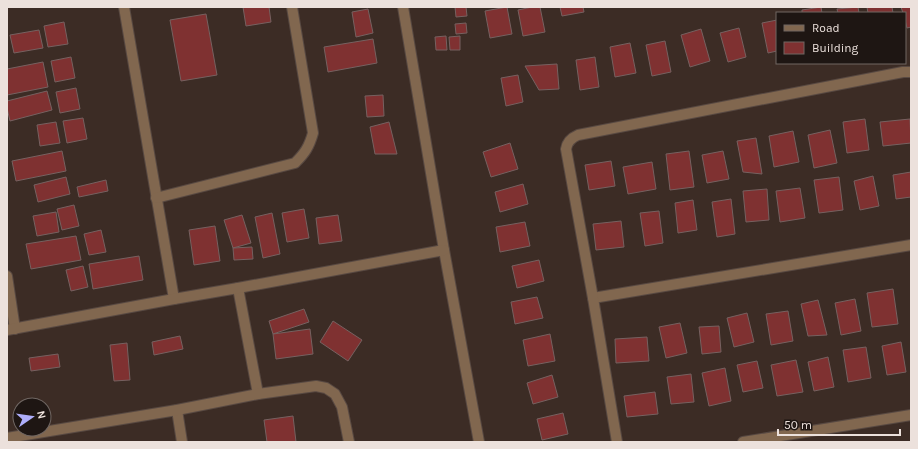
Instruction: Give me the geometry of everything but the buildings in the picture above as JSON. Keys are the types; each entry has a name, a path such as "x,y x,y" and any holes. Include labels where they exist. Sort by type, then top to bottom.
{"street":[{"path":"124,7 174,299"},
{"path":"156,198 296,163 304,154 310,144 313,133 292,7"},
{"path":"404,7 444,250 479,442"},
{"path":"617,442 566,149 567,144 578,134 903,72 911,72"},
{"path":"593,298 911,245"},
{"path":"7,276 11,329 444,250"},
{"path":"238,288 258,394"},
{"path":"14,439 258,394 316,386 326,388 335,394 342,407 348,442"},
{"path":"177,410 182,442"},
{"path":"743,442 911,415"}]}
